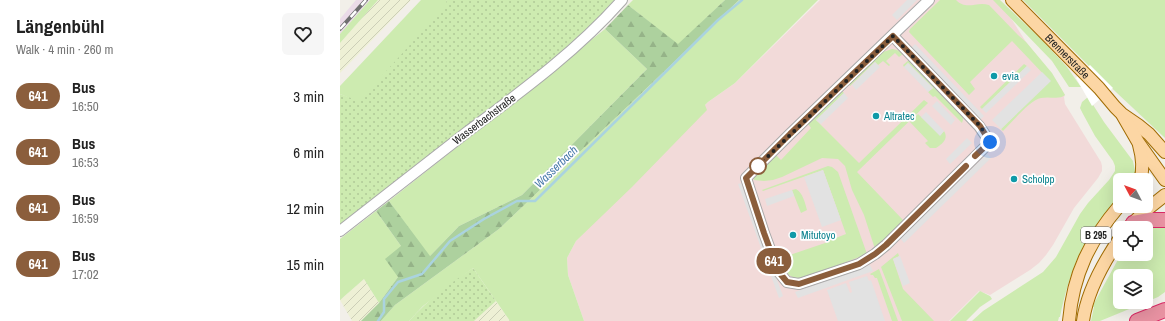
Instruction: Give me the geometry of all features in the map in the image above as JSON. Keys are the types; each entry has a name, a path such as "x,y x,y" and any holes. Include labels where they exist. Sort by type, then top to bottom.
{"highway":[{"path":"1146,221 1165,220"},
{"path":"1137,321 1159,312 1165,299"}],"main road":[{"name":"Brennerstraße","path":"1012,0 1099,88 1122,114 1138,142 1163,173"},
{"name":"Brennerstraße","path":"1122,114 1138,125 1163,147"},
{"path":"1138,142 1142,155 1142,173"},
{"path":"1153,178 1163,173"},
{"path":"1135,221 1165,195"},
{"name":"B 295","path":"1069,318 1074,289 1087,252 1100,230 1114,213"},
{"name":"B 295","path":"1084,316 1092,288 1098,274 1113,249"}],"street":[{"name":"Wasserbachstraße","path":"340,231 512,99 569,52 609,15 622,0"},
{"path":"893,36 980,126 990,142 886,245 875,254 859,264 799,284 787,282 778,271 746,178 929,0"}],"shaded area":[{"path":"356,0 370,0 340,34 340,19"},
{"path":"820,0 996,0 1007,12 1026,42 1058,83 1065,95 1065,104 1102,166 1102,171 1098,178 1074,208 1046,255 1030,270 990,295 979,291 949,321 584,321 568,275 567,258 576,241 708,102 735,83"},
{"path":"907,0 917,0 897,20 892,15"},
{"path":"915,44 984,116 979,121 910,49"},
{"path":"875,62 880,67 856,90 852,85"},
{"path":"908,63 933,88 928,92 904,67"},
{"path":"1027,66 1031,70 986,113 982,109"},
{"path":"1042,72 1051,81 1001,129 992,120"},
{"path":"844,93 848,98 821,124 816,120"},
{"path":"937,101 955,120 951,125 932,106"},
{"path":"926,112 944,131 940,136 921,117"},
{"path":"967,138 972,143 950,164 946,159"},
{"path":"987,154 991,158 904,243 900,238"},
{"path":"823,170 841,220 822,227 804,177"},
{"path":"741,183 783,296 779,298 738,184"},
{"path":"792,190 794,196 767,206 765,199"},
{"path":"900,256 910,283 903,286 893,259"},
{"path":"870,265 873,271 798,298 795,292"},
{"path":"867,276 869,281 871,280 885,321 838,321 827,290 846,283 850,293 852,292 849,282"}],"green space":[{"path":"370,0 378,0 340,43 340,34"},
{"path":"378,0 411,0 340,73 340,43"},
{"path":"421,0 446,0 448,4 359,102 340,94 340,86"},
{"path":"446,0 617,0 576,42 340,228 340,94 359,101 447,4"},
{"path":"633,0 725,0 678,45 628,5"},
{"path":"725,0 739,0 499,229 395,305 381,321 361,321 379,303 398,277 385,259 401,246 376,211 389,201 430,256 459,226 522,195 647,69 605,29 628,5 678,44"},
{"path":"739,0 818,0 735,83 708,102 705,105 707,110 632,187 576,241 567,258 568,275 584,321 510,321 473,268 423,306 409,321 381,321 395,305 499,229"},
{"path":"940,0 956,0 964,5 989,5 1026,42 1052,73 1065,95 1060,97 1041,98 1037,100 1016,117 1003,131 1001,129 1050,81 1012,41 970,82 975,89 969,95 909,32 910,29"},
{"path":"993,0 1000,0 1041,39 1067,67 1081,87 1069,87 1052,61"},
{"path":"1023,0 1165,0 1165,138 1101,78"},
{"path":"605,29 647,69 522,195 459,226 429,257 389,201"},
{"path":"892,49 903,54 899,57 895,53 886,61 890,65 889,66 883,61 878,65 875,62 850,86 849,84 883,52"},
{"path":"909,60 963,116 962,123 935,96 933,97 928,92 933,88 908,63 904,67 903,65"},
{"path":"1024,64 1027,66 982,109 980,107"},
{"path":"842,91 844,93 816,120 859,163 924,100 928,103 857,172 904,221 875,249 864,215 852,190 845,166 838,159 822,158 773,180 754,180 754,177 776,155 781,160 811,128 808,124"},
{"path":"1088,97 1104,122 1133,161 1135,173 1114,173 1115,166 1113,161 1095,136 1080,108 1082,102"},
{"path":"918,114 940,135 944,131 946,136 945,139 936,148 930,148 925,143 928,141 910,122"},
{"path":"828,166 832,167 838,172 867,254 810,276 794,278 785,270 781,258 828,242 846,234 823,170 763,191 762,190"},
{"path":"1113,174 1113,205 1100,220 1085,242 1074,266 1058,321 972,321 983,311 1043,272 1056,257 1080,214"},
{"path":"796,189 802,196 807,210 801,213 792,190"},
{"path":"376,211 401,246 398,277 379,303 364,279 340,300 340,239"},
{"path":"1165,223 1165,292 1153,299 1153,269 1113,269 1113,309 1129,309 1100,321 1091,321 1094,307 1092,307 1117,261 1153,261 1153,226"},
{"path":"898,253 899,256 893,259 903,289 934,321 902,321 881,267"},
{"path":"473,268 496,301 474,321 409,321 439,293"},
{"path":"879,269 898,321 892,321 877,278 870,274"},
{"path":"364,279 379,303 361,321 352,321 340,300"},
{"path":"980,291 990,296 992,299 980,307 966,321 950,321"},
{"path":"496,301 510,321 474,321"}],"pier":[{"path":"1090,65 1113,88 1092,106 1076,78"}],"waterway":[{"name":"Wasserbach","path":"378,321 384,312 384,299 398,282 422,274 450,241 484,219 517,201 535,201 718,20 742,0"}],"railway":[{"path":"340,29 366,0"}],"bus line":[{"name":"641","path":"966,166 875,254 859,264 799,284 787,282 778,271 746,178 893,36 980,126 990,142 975,156"}],"place":[{"name":"evia","path":"994,76"},
{"name":"Altratec","path":"876,116"},
{"name":"Scholpp","path":"1014,179"},
{"name":"Mitutoyo","path":"793,235"}],"route":[{"path":"758,166 893,36 980,126 990,142"}]}
